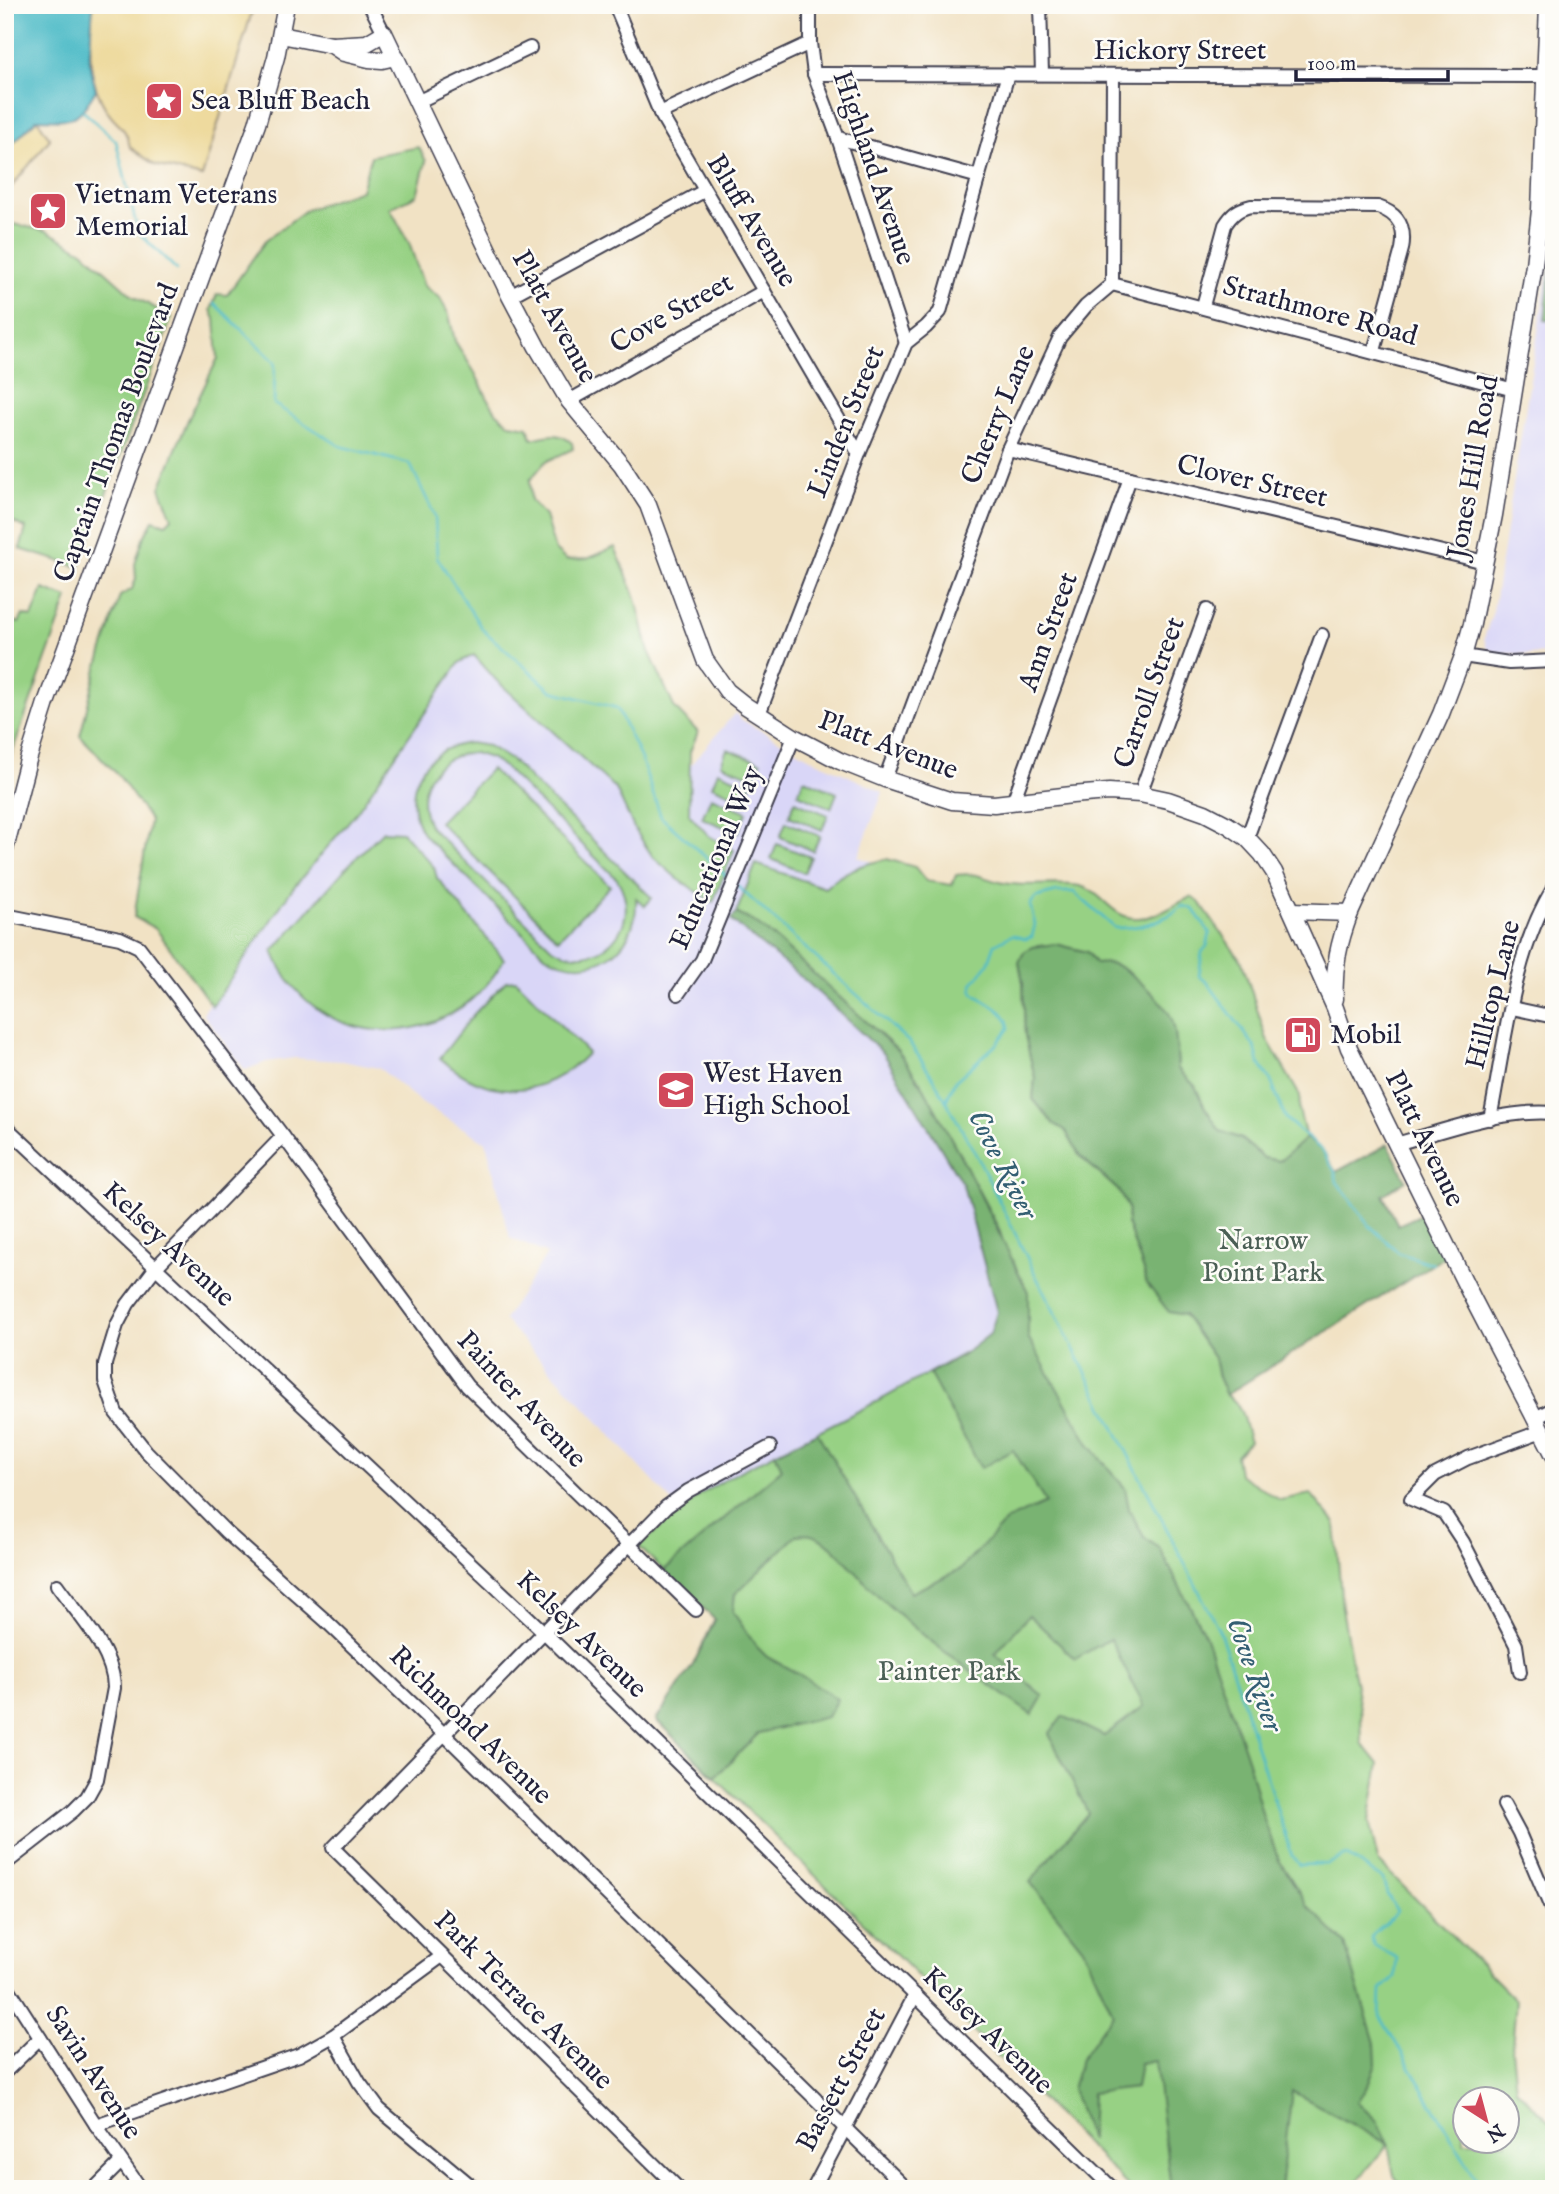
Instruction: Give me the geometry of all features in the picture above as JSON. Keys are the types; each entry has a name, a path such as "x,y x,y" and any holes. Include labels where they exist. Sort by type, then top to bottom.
{"main road":[{"name":"Captain Thomas Boulevard","path":"5,849 40,722 241,171 268,89 286,5"},
{"name":"Jones Hill Road","path":"1335,1008 1335,962 1339,942 1441,714 1463,656 1485,562 1534,265 1550,76 1548,5"},
{"path":"281,35 332,46 367,43 384,33"},
{"name":"Platt Avenue","path":"384,33 510,296 569,401 622,465 648,505 705,660 727,691 794,737 840,761 952,801 994,804 1110,792 1140,794 1205,813 1247,838 1262,854 1274,872 1292,911 1335,1008 1349,1048 1473,1299 1554,1455"},
{"path":"332,46 344,53 369,59 395,57"},
{"path":"1292,911 1350,914"}],"street":[{"name":"Platt Avenue","path":"370,5 384,33"},
{"name":"Bluff Avenue","path":"615,5 660,113 859,454"},
{"name":"Highland Avenue","path":"810,5 810,43 814,74 906,343"},
{"path":"1040,5 1042,74"},
{"path":"660,113 810,43"},
{"path":"417,102 530,48"},
{"name":"Hickory Street","path":"814,74 1550,76"},
{"name":"Linden Street","path":"759,714 859,454 906,343 940,312 1008,74"},
{"path":"1112,284 1113,75"},
{"path":"838,138 979,177"},
{"path":"510,296 704,191"},
{"path":"1203,306 1225,225 1231,215 1241,209 1251,206 1378,207 1398,219 1404,233 1374,351"},
{"name":"Strathmore Road","path":"1112,284 1514,390"},
{"name":"Cherry Lane","path":"885,779 1008,449 1060,337 1086,306 1112,284"},
{"name":"Cove Street","path":"569,401 764,290"},
{"name":"Clover Street","path":"1008,449 1485,562"},
{"name":"Ann Street","path":"1013,802 1130,478"},
{"name":"Carroll Street","path":"1140,794 1206,610"},
{"path":"1247,838 1322,635"},
{"path":"1463,656 1509,663 1554,661"},
{"name":"Educational Way","path":"678,994 702,960 794,737"},
{"name":"Hilltop Lane","path":"1490,1119 1521,967 1532,932 1554,887"},
{"name":"Painter Avenue","path":"5,915 120,938 139,947 283,1136 467,1386 696,1610"},
{"path":"1512,1008 1554,1017"},
{"path":"1396,1144 1490,1119 1535,1112 1554,1113"},
{"name":"Kelsey Avenue","path":"5,1126 545,1633 1112,2189"},
{"name":"Richmond Avenue","path":"283,1136 156,1266 128,1304 109,1345 105,1364 105,1381 116,1413 146,1451 226,1532 325,1620 445,1735 907,2189"},
{"path":"1520,1672 1516,1646 1463,1542 1444,1513 1411,1499 1435,1475 1539,1425 1554,1408"},
{"path":"445,1735 666,1507 688,1491 770,1447"},
{"path":"5,1864 87,1797 97,1779 114,1688 114,1673 98,1642 57,1585"},
{"name":"Park Terrace Avenue","path":"445,1735 333,1848 679,2189"},
{"path":"1504,1805 1554,1915"},
{"path":"96,2125 254,2073 299,2055 333,2036 442,1956"},
{"name":"Savin Avenue","path":"5,1983 96,2125 141,2189"},
{"name":"Bassett Street","path":"813,2189 915,1995"},
{"path":"333,2036 359,2082 379,2109 475,2189"},
{"path":"5,2072 40,2038"},
{"path":"94,2189 121,2162"}],"shaded area":[{"path":"1549,263 1554,263 1554,653 1530,655 1494,652 1487,648 1484,638 1493,611"},
{"name":"West Haven High School","path":"463,645 675,783 735,713 742,720 814,760 883,792 858,857 880,864 1097,1263 703,1535 504,1320 547,1254 510,1238 486,1142 423,1104 379,1068 342,1061 294,1058 266,1062 245,1070 203,1014 224,979"}],"green space":[{"path":"419,147 426,161 417,195 390,208 409,243 424,286 440,298 449,315 455,341 497,413 510,424 528,427 532,439 558,435 572,443 573,449 545,462 530,480 531,500 545,516 555,550 566,560 587,559 615,547 636,598 648,649 674,707 698,732 690,752 689,814 709,836 734,850 713,902 678,879 653,857 634,828 616,789 496,680 474,655 460,662 356,813 293,888 212,1006 156,929 134,917 150,820 119,776 80,736 96,672 120,596 132,589 136,579 135,564 143,539 153,520 166,524 172,518 160,488 187,422 218,358 215,319 211,310 217,294 227,295 266,240 306,210 361,190 371,156"},
{"path":"13,224 47,231 83,251 133,296 172,317 79,567 20,549 26,528 5,518 5,229"},
{"path":"1551,259 1554,259 1554,321 1545,320"},
{"path":"43,589 68,598 5,772 5,618 19,623 23,615 32,617"},
{"path":"470,743 488,746 511,760 652,898 645,906 636,898 635,917 630,933 621,946 609,956 595,963 579,965 563,963 545,955 424,835 413,804 414,789 427,763 453,747","holes":["474,753 490,758 504,767 617,879 624,897 626,913 621,929 612,941 600,950 585,955 569,954 551,947 431,828 423,802 429,778 437,768 460,755"]},
{"path":"727,749 761,762 754,777 721,764"},
{"path":"491,769 610,886 558,939 439,822"},
{"path":"718,771 751,785 745,800 712,786"},
{"path":"804,779 837,793 831,808 798,794"},
{"path":"711,797 747,812 738,833 702,818"},
{"path":"795,801 828,815 822,830 789,816"},
{"path":"786,822 820,836 813,851 780,837"},
{"path":"383,831 402,832 434,867 437,878 504,959 481,991 452,1013 419,1026 385,1030 351,1025 319,1010 293,985 273,951 347,867"},
{"path":"777,844 811,857 804,873 771,859"},
{"name":"Painter Park","path":"887,859 915,867 926,881 952,885 956,875 965,874 1013,884 1080,886 1095,893 1120,914 1136,918 1158,914 1191,897 1199,902 1242,962 1266,1037 1300,1096 1299,1110 1306,1138 1280,1161 1264,1158 1241,1139 1220,1131 1195,1086 1178,1069 1177,1045 1157,999 1136,979 1096,964 1086,952 1056,944 1032,947 1019,962 1023,982 1025,1035 1035,1078 1033,1099 1053,1123 1065,1130 1080,1156 1118,1190 1128,1208 1127,1223 1145,1281 1184,1315 1214,1358 1218,1377 1226,1395 1240,1410 1250,1441 1236,1455 1239,1474 1280,1500 1311,1494 1335,1523 1342,1608 1361,1714 1362,1743 1379,1764 1369,1821 1378,1861 1516,2000 1512,2049 1516,2086 1450,2086 1450,2156 1520,2156 1520,2093 1548,2120 1554,2122 1554,2189 1405,2189 1394,2176 1388,2144 1351,2189 1131,2189 656,1720 693,1665 715,1619 638,1546 701,1494 740,1471 884,1398 1028,1317 999,1229 924,1088 898,1051 774,937 736,913 756,864 825,888 846,873"},
{"path":"736,913 774,937 898,1051 924,1088 967,1168 1028,1292 1028,1337 1090,1446 1125,1488 1129,1509 1144,1537 1160,1549 1205,1635 1279,1860 1308,1906 1345,1944 1375,2043 1376,2064 1369,2083 1357,2102 1377,2121 1388,2144 1292,2091 1280,2189 1171,2189 1155,2061 1140,2063 1136,2088 1092,2093 1090,2140 1072,2089 1081,2059 1113,2014 1083,1948 1030,1882 1088,1813 1049,1734 1063,1716 1104,1736 1144,1706 1110,1639 1075,1659 1029,1615 995,1654 1043,1696 1032,1715 904,1619 876,1594 830,1545 812,1535 797,1535 735,1594 733,1612 756,1646 767,1657 837,1699 827,1717 759,1733 715,1777 656,1720 693,1665 715,1620 664,1570 782,1469 775,1453 817,1432 911,1593 961,1569 1007,1520 1046,1503 1013,1450 981,1468 929,1373 962,1356 990,1334 997,1312 963,1185 884,1054 807,982 731,920"},
{"name":"Narrow Point Park","path":"1056,944 1087,952 1096,964 1111,963 1120,967 1155,997 1172,1020 1178,1069 1195,1086 1220,1131 1241,1139 1264,1158 1280,1161 1306,1138 1323,1151 1336,1172 1388,1144 1406,1180 1383,1195 1398,1225 1422,1214 1446,1256 1226,1395 1214,1358 1184,1315 1169,1312 1145,1281 1127,1223 1128,1208 1118,1190 1080,1156 1065,1130 1053,1123 1033,1099 1035,1078 1025,1035 1023,982 1019,962 1024,952 1032,947"},
{"path":"516,980 588,1053 553,1080 534,1087 496,1088 458,1072 440,1058 474,1014 506,981"}],"sand":[{"name":"Sea Bluff Beach","path":"93,5 254,5 202,177 155,165 130,147 123,130 107,111 92,72 90,46"},
{"path":"37,119 50,139 5,195 5,151"}],"water":[{"path":"5,5 93,5 89,62 96,90 78,114 59,120 37,119 5,151"}],"waterway":[{"name":"Cove River","path":"83,111 116,141 138,232 177,270"},
{"name":"Cove River","path":"214,303 275,362 274,404 340,446 410,464 435,516 437,557 482,629 552,691 617,708 641,759 661,817 732,881"},
{"name":"Cove River","path":"736,885 909,1042 934,1079 980,1162 1220,1632 1292,1856 1299,1865 1328,1864 1346,1855 1383,1879 1387,1894 1397,1911 1371,1937 1374,1945 1397,1958 1395,1977 1381,1990 1380,2016 1482,2189"},
{"path":"946,1101 955,1081 997,1044 1009,1028 996,1007 973,993 972,984 988,964 995,944 1012,935 1025,939 1032,937 1035,924 1030,905 1035,898 1057,892 1074,892 1115,928 1151,923 1183,906 1193,909 1210,933 1207,946 1202,952 1199,976 1207,982 1255,1047 1259,1063 1271,1081 1286,1119 1323,1151 1335,1172 1337,1182 1369,1225 1399,1253 1433,1264"}],"place":[{"name":"Sea Bluff Beach","path":"164,101"},
{"name":"Vietnam Veterans Memorial","path":"48,211"},
{"name":"Mobil","path":"1303,1035"},
{"name":"West Haven High School","path":"676,1090"}]}
